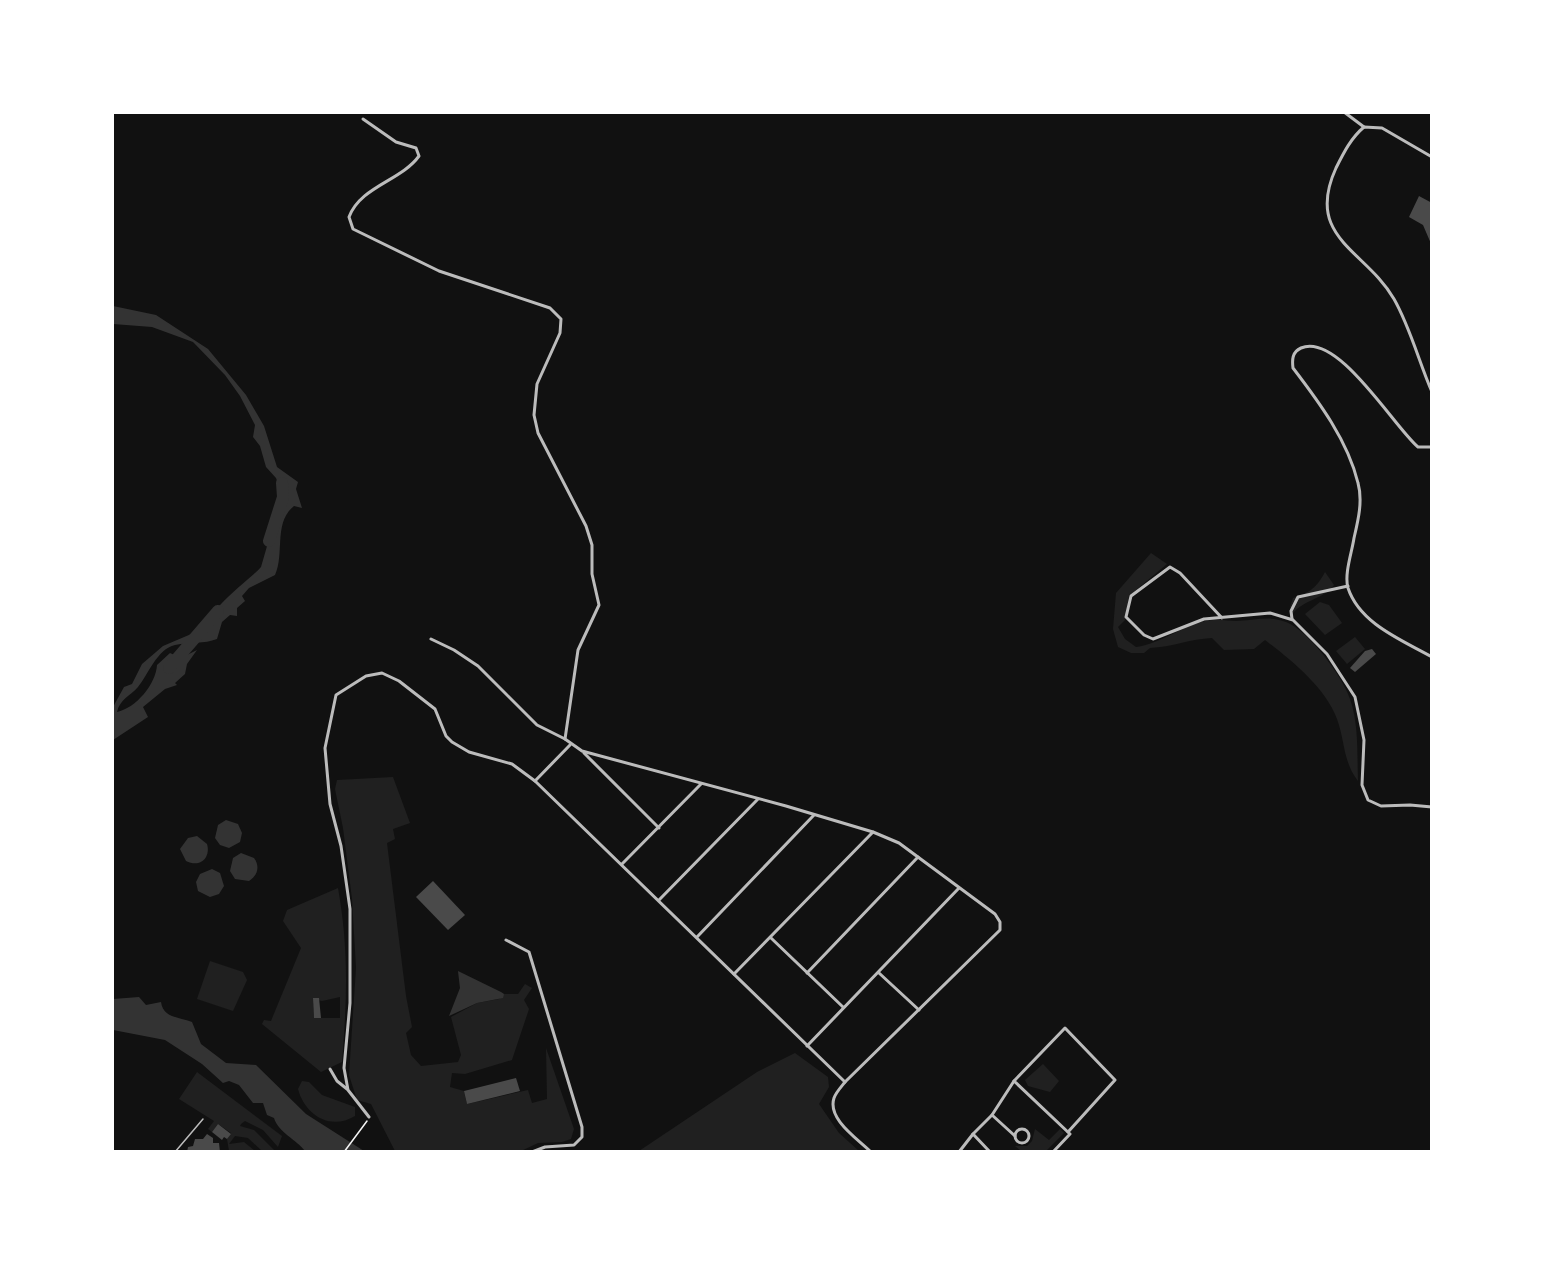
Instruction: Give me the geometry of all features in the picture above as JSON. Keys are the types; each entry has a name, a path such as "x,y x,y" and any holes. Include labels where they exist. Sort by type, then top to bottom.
{"street":[{"path":"1344,112 1364,127 1382,128 1431,157"},
{"path":"363,119 396,142 416,148 419,156 408,168 359,201 349,217 353,230 439,271 550,308 561,319 560,333 537,384 534,415 538,433 586,526 592,545 592,574 598,605 577,656 565,739"},
{"path":"1364,127 1350,142 1331,180 1328,212 1340,241 1380,278 1395,300 1431,392"},
{"path":"1431,447 1418,447 1406,437 1370,389 1329,353 1310,347 1296,352 1292,358 1293,368 1334,426 1359,484 1358,521 1348,569 1348,586 1364,614 1389,633 1431,657"},
{"path":"1222,618 1180,573 1170,567 1131,596 1126,617 1144,635 1153,639 1198,621 1270,613 1292,619 1327,654 1354,697 1364,740 1362,784 1368,800 1381,806 1431,807"},
{"path":"1292,619 1291,610 1298,597 1348,586"},
{"path":"431,639 454,650 478,666 537,725 565,739 570,745 582,751 758,798 873,832 899,843 995,914 1000,922 1000,930 845,1082 834,1096 833,1106 846,1129 871,1152"},
{"path":"348,1090 344,1068 350,1003 350,909 341,846 326,776 325,748 336,694 366,675 382,673 399,681 435,709 446,736 452,742 469,752 512,764 535,781 845,1082"},
{"path":"535,781 570,745"},
{"path":"582,751 659,828"},
{"path":"622,864 701,784"},
{"path":"659,900 758,798"},
{"path":"697,937 814,814"},
{"path":"735,974 873,832"},
{"path":"807,973 918,857"},
{"path":"807,1046 959,888"},
{"path":"771,938 843,1007"},
{"path":"506,940 529,952 582,1127 582,1137 574,1145 545,1147 532,1152"},
{"path":"879,972 919,1010"},
{"path":"959,1152 992,1115 1014,1081 1065,1028 1115,1080 1053,1152"},
{"path":"330,1069 337,1081 348,1090 369,1117"},
{"path":"1014,1081 1068,1132"},
{"path":"992,1115 1022,1143 1028,1140 1029,1135 1023,1130 1015,1136"},
{"path":"973,1134 990,1152"}],"lane":[{"path":"175,1152 203,1119"}],"path":[{"path":"344,1152 369,1117"}],"shaded area":[{"path":"113,306 156,315 208,349 246,395 264,426 277,467 298,482 296,489 302,508 294,506 284,521 275,575 249,588 242,596 245,601 237,608 237,616 230,615 222,622 217,639 175,645 163,652 138,687 120,704 117,712 131,706 144,694 153,680 157,665 170,653 181,658 197,650 187,664 185,674 175,683 177,685 165,689 143,707 148,717 113,740 113,707 124,687 132,684 142,664 163,646 210,626 215,611 261,567 282,494 276,478 266,467 260,446 253,437 255,425 240,396 225,375 193,342 152,327 113,324"},
{"path":"1151,553 1167,564 1129,596 1125,620 1118,627 1125,639 1136,647 1146,645 1193,625 1216,620 1274,619 1295,627 1324,655 1350,699 1356,729 1358,781 1347,759 1340,727 1332,707 1316,685 1296,665 1265,640 1254,649 1224,650 1212,638 1150,648 1144,653 1131,653 1118,647 1113,629 1116,593"},
{"path":"1325,572 1334,585 1293,613 1290,607 1293,598 1312,589"},
{"path":"1320,602 1329,605 1342,623 1325,635 1305,614"},
{"path":"1355,637 1365,649 1347,664 1336,651"},
{"path":"393,777 410,823 393,829 395,839 387,843 412,1027 406,1033 411,1055 421,1066 458,1062 461,1055 451,1017 477,1003 499,999 504,994 518,994 525,984 532,988 524,1000 529,1009 512,1060 465,1074 452,1073 450,1087 464,1091 467,1104 528,1090 532,1103 547,1099 546,1048 574,1129 571,1139 562,1142 538,1143 521,1151 395,1151 371,1104 357,1100 349,1075 356,968 352,899 343,828 335,789 337,780"},
{"path":"226,820 238,824 242,833 240,842 229,848 220,845 215,838 218,825"},
{"path":"197,836 207,844 207,854 200,862 191,863 186,861 180,849 188,838"},
{"path":"241,853 254,858 257,864 256,873 249,881 235,879 230,871 233,858"},
{"path":"212,869 220,873 224,886 219,894 210,897 198,891 196,882 200,874"},
{"path":"338,888 342,911 346,975 342,1062 321,1072 262,1024 264,1020 271,1021 301,948 283,921 287,910","holes":["340,997 340,1018 314,1018 313,999 322,1001"]},
{"path":"210,961 243,972 247,980 233,1011 197,999"},
{"path":"458,971 501,992 504,994 503,998 477,1003 449,1016 460,988"},
{"path":"139,997 146,1005 161,1002 168,1014 192,1022 201,1044 226,1063 256,1065 306,1114 364,1151 305,1151 279,1128 274,1118 267,1115 263,1103 253,1103 239,1085 229,1081 223,1083 202,1064 165,1040 113,1030 113,999"},
{"path":"795,1053 828,1077 829,1087 819,1104 839,1133 859,1151 639,1151 757,1072"},
{"path":"1043,1064 1059,1081 1050,1092 1028,1086 1025,1080"},
{"path":"197,1072 282,1136 278,1147 263,1130 245,1121 240,1126 254,1130 275,1151 262,1151 248,1138 235,1136 229,1144 244,1142 255,1151 229,1151 227,1139 231,1133 218,1124 212,1132 208,1129 214,1121 179,1099"},
{"path":"302,1081 309,1082 322,1095 355,1107 355,1116 337,1122 320,1118 306,1106 301,1098 298,1089"},
{"path":"1035,1129 1049,1140 1060,1129 1064,1133 1046,1151 1021,1151 1015,1146 1027,1146 1032,1141"}],"building":[{"path":"1419,196 1432,203 1432,246 1423,225 1409,217"},
{"path":"1372,649 1376,654 1355,672 1350,668 1365,651"},
{"path":"433,881 465,915 448,930 416,897"},
{"path":"313,998 319,998 321,1018 314,1018"},
{"path":"516,1078 520,1091 467,1104 464,1091"},
{"path":"218,1124 231,1134 227,1139 224,1137 222,1140 212,1132"},
{"path":"207,1134 213,1138 213,1143 219,1143 220,1152 187,1152 188,1147 193,1146 195,1139 203,1139"}],"waterway":[{"path":"269,541 283,497 282,483"},
{"path":"169,668 218,611"}]}
